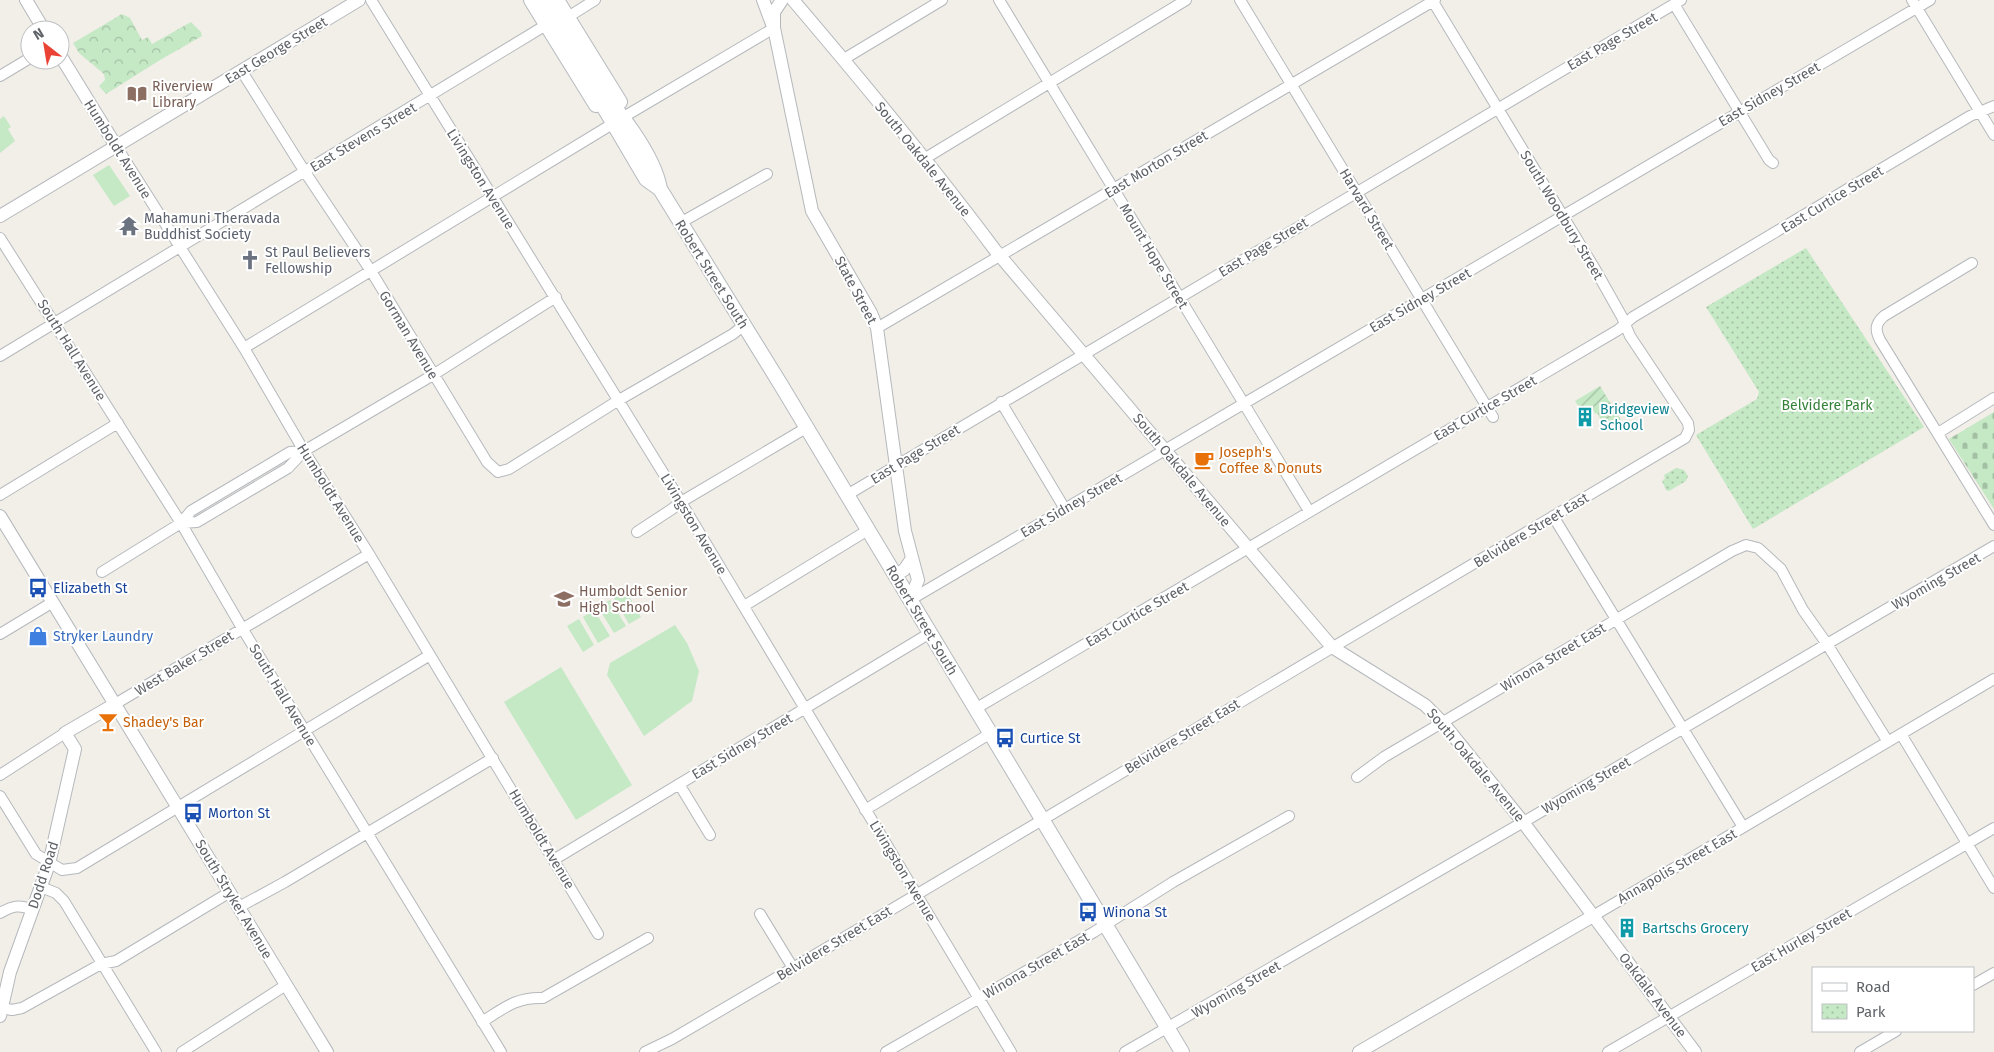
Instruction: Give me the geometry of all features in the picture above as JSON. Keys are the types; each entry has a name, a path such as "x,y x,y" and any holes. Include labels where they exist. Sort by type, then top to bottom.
{"main road":[{"path":"531,0 609,126 616,135 629,138 628,115 557,0"},
{"name":"Robert Street South","path":"543,0 594,82 611,102 629,138 655,170 660,189 680,223 744,325 1182,1052"}],"street":[{"path":"26,0 38,20"},
{"name":"East George Street","path":"0,216 359,0"},
{"name":"Livingston Avenue","path":"371,0 681,502 1011,1052"},
{"path":"568,17 595,0"},
{"name":"State Street","path":"763,0 774,28 812,211 871,313 877,328 905,531 911,560 916,569 918,580 910,600"},
{"name":"State Street","path":"774,28 775,9 782,0"},
{"name":"South Oakdale Avenue","path":"793,0 844,59 1000,256 1332,648 1425,705 1443,723 1523,822 1593,916"},
{"path":"844,59 942,0"},
{"name":"Mount Hope Street","path":"999,0 1147,243 1178,298 1309,511"},
{"path":"924,159 1186,0"},
{"name":"Harvard Street","path":"1240,0 1493,417"},
{"name":"East Morton Street","path":"877,328 1433,0"},
{"name":"South Woodbury Street","path":"1433,0 1528,162 1563,216 1622,317 1630,336 1688,423 1689,430"},
{"name":"East Sidney Street","path":"910,600 1563,216 1914,4 1930,0"},
{"path":"1678,2 1738,112 1769,160 1773,163"},
{"name":"East Page Street","path":"846,495 1356,191 1678,2"},
{"path":"1914,4 1994,135"},
{"name":"East Stevens Street","path":"0,356 546,25"},
{"path":"628,115 774,28"},
{"path":"0,76 20,64"},
{"name":"Humboldt Avenue","path":"69,70 244,348 304,451 370,554 430,656 555,859 598,934"},
{"name":"Gorman Avenue","path":"241,70 305,172 371,271 487,462 498,472 509,469 618,400"},
{"name":"East Curtice Street","path":"975,708 1196,580 1247,547 1625,325 1650,307 1970,116 1994,106"},
{"path":"244,348 609,126"},
{"path":"680,223 767,174"},
{"name":"South Hall Avenue","path":"0,238 181,523 242,628 501,1052"},
{"path":"1972,263 1884,316 1878,321 1876,328 1880,340 1994,525"},
{"path":"102,572 181,523 191,511 290,452 304,451 433,375 556,297"},
{"path":"618,400 733,334 744,325"},
{"path":"1938,433 1994,398"},
{"path":"1001,402 1065,508"},
{"path":"0,495 118,423"},
{"path":"636,532 681,502 806,428"},
{"name":"Belvidere Street East","path":"646,1052 672,1039 793,968 1332,648 1684,438 1689,430"},
{"name":"South Stryker Avenue","path":"0,516 327,1052"},
{"path":"1553,516 1743,827"},
{"path":"744,606 868,530"},
{"name":"Winona Street East","path":"1357,776 1384,758 1732,551 1746,545 1758,548 1781,569 1800,604 1827,644"},
{"name":"Wyoming Street","path":"1125,1052 1523,822 1994,546"},
{"name":"West Baker Street","path":"0,775 66,733 370,554"},
{"path":"895,575 904,570 911,560"},
{"path":"0,634 53,602"},
{"name":"East Sidney Street","path":"555,859 930,633"},
{"path":"1827,644 1888,742"},
{"path":"0,796 36,854 62,870 77,868 177,806 430,656"},
{"name":"Annapolis Street East","path":"1359,1052 1994,679"},
{"name":"Dodd Road","path":"1,1012 10,972 50,864 75,749 66,733"},
{"path":"865,810 991,733"},
{"path":"1901,734 1994,888"},
{"path":"239,907 285,882 493,758"},
{"path":"679,784 710,835"},
{"name":"Winona Street East","path":"886,1052 1106,925 1173,882 1289,816"},
{"name":"East Hurley Street","path":"1608,1052 1994,828"},
{"path":"41,887 56,893 64,901 156,1052"},
{"path":"1,1012 22,1008 101,964 116,961 230,892"},
{"path":"0,912 10,907 22,905 32,910"},
{"path":"760,914 793,968"},
{"name":"Oakdale Avenue","path":"1593,916 1670,1016 1695,1052"},
{"path":"482,1022 515,1001 526,998 544,998 648,938"},
{"path":"1974,984 1994,973"},
{"path":"182,1052 286,985"},
{"path":"1860,1052 1894,1032"}],"green space":[{"path":"122,14 130,18 142,40 148,37 152,44 191,22 201,32 202,36 106,94 99,86 105,80 104,74 79,53 73,43"},
{"path":"4,116 11,127 8,129 15,141 0,153 0,119"},
{"path":"109,165 130,196 114,206 93,175"},
{"name":"Belvidere Park","path":"1806,248 1924,427 1753,529 1696,435 1757,399 1759,392 1706,307"},
{"path":"1600,386 1621,420 1607,429 1597,413 1595,414 1593,410 1590,412 1588,410 1583,413 1575,401"},
{"path":"1994,412 1994,509 1949,439"},
{"path":"1676,468 1684,470 1688,476 1686,481 1669,491 1666,490 1662,481 1665,478 1664,475"},
{"path":"626,591 641,617 629,624 614,598"},
{"path":"610,600 626,626 614,633 598,607"},
{"path":"594,610 610,636 598,643 583,617"},
{"path":"579,619 594,645 583,652 567,626"},
{"path":"675,625 687,643 699,671 692,701 644,736 607,675 610,663"},
{"path":"561,667 632,785 576,820 504,702"}],"place":[{"name":"Riverview Library","path":"137,94"},
{"name":"Mahamuni Theravada Buddhist Society","path":"129,226"},
{"name":"St Paul Believers Fellowship","path":"250,260"},
{"name":"Bridgeview School","path":"1585,417"},
{"name":"Joseph's Coffee & Donuts","path":"1204,460"},
{"name":"Elizabeth St","path":"38,588"},
{"name":"Humboldt Senior High School","path":"564,599"},
{"name":"Stryker Laundry","path":"38,636"},
{"name":"Shadey's Bar","path":"108,722"},
{"name":"Curtice St","path":"1005,738"},
{"name":"Morton St","path":"193,813"},
{"name":"Winona St","path":"1088,912"},
{"name":"Bartschs Grocery","path":"1627,928"}]}
